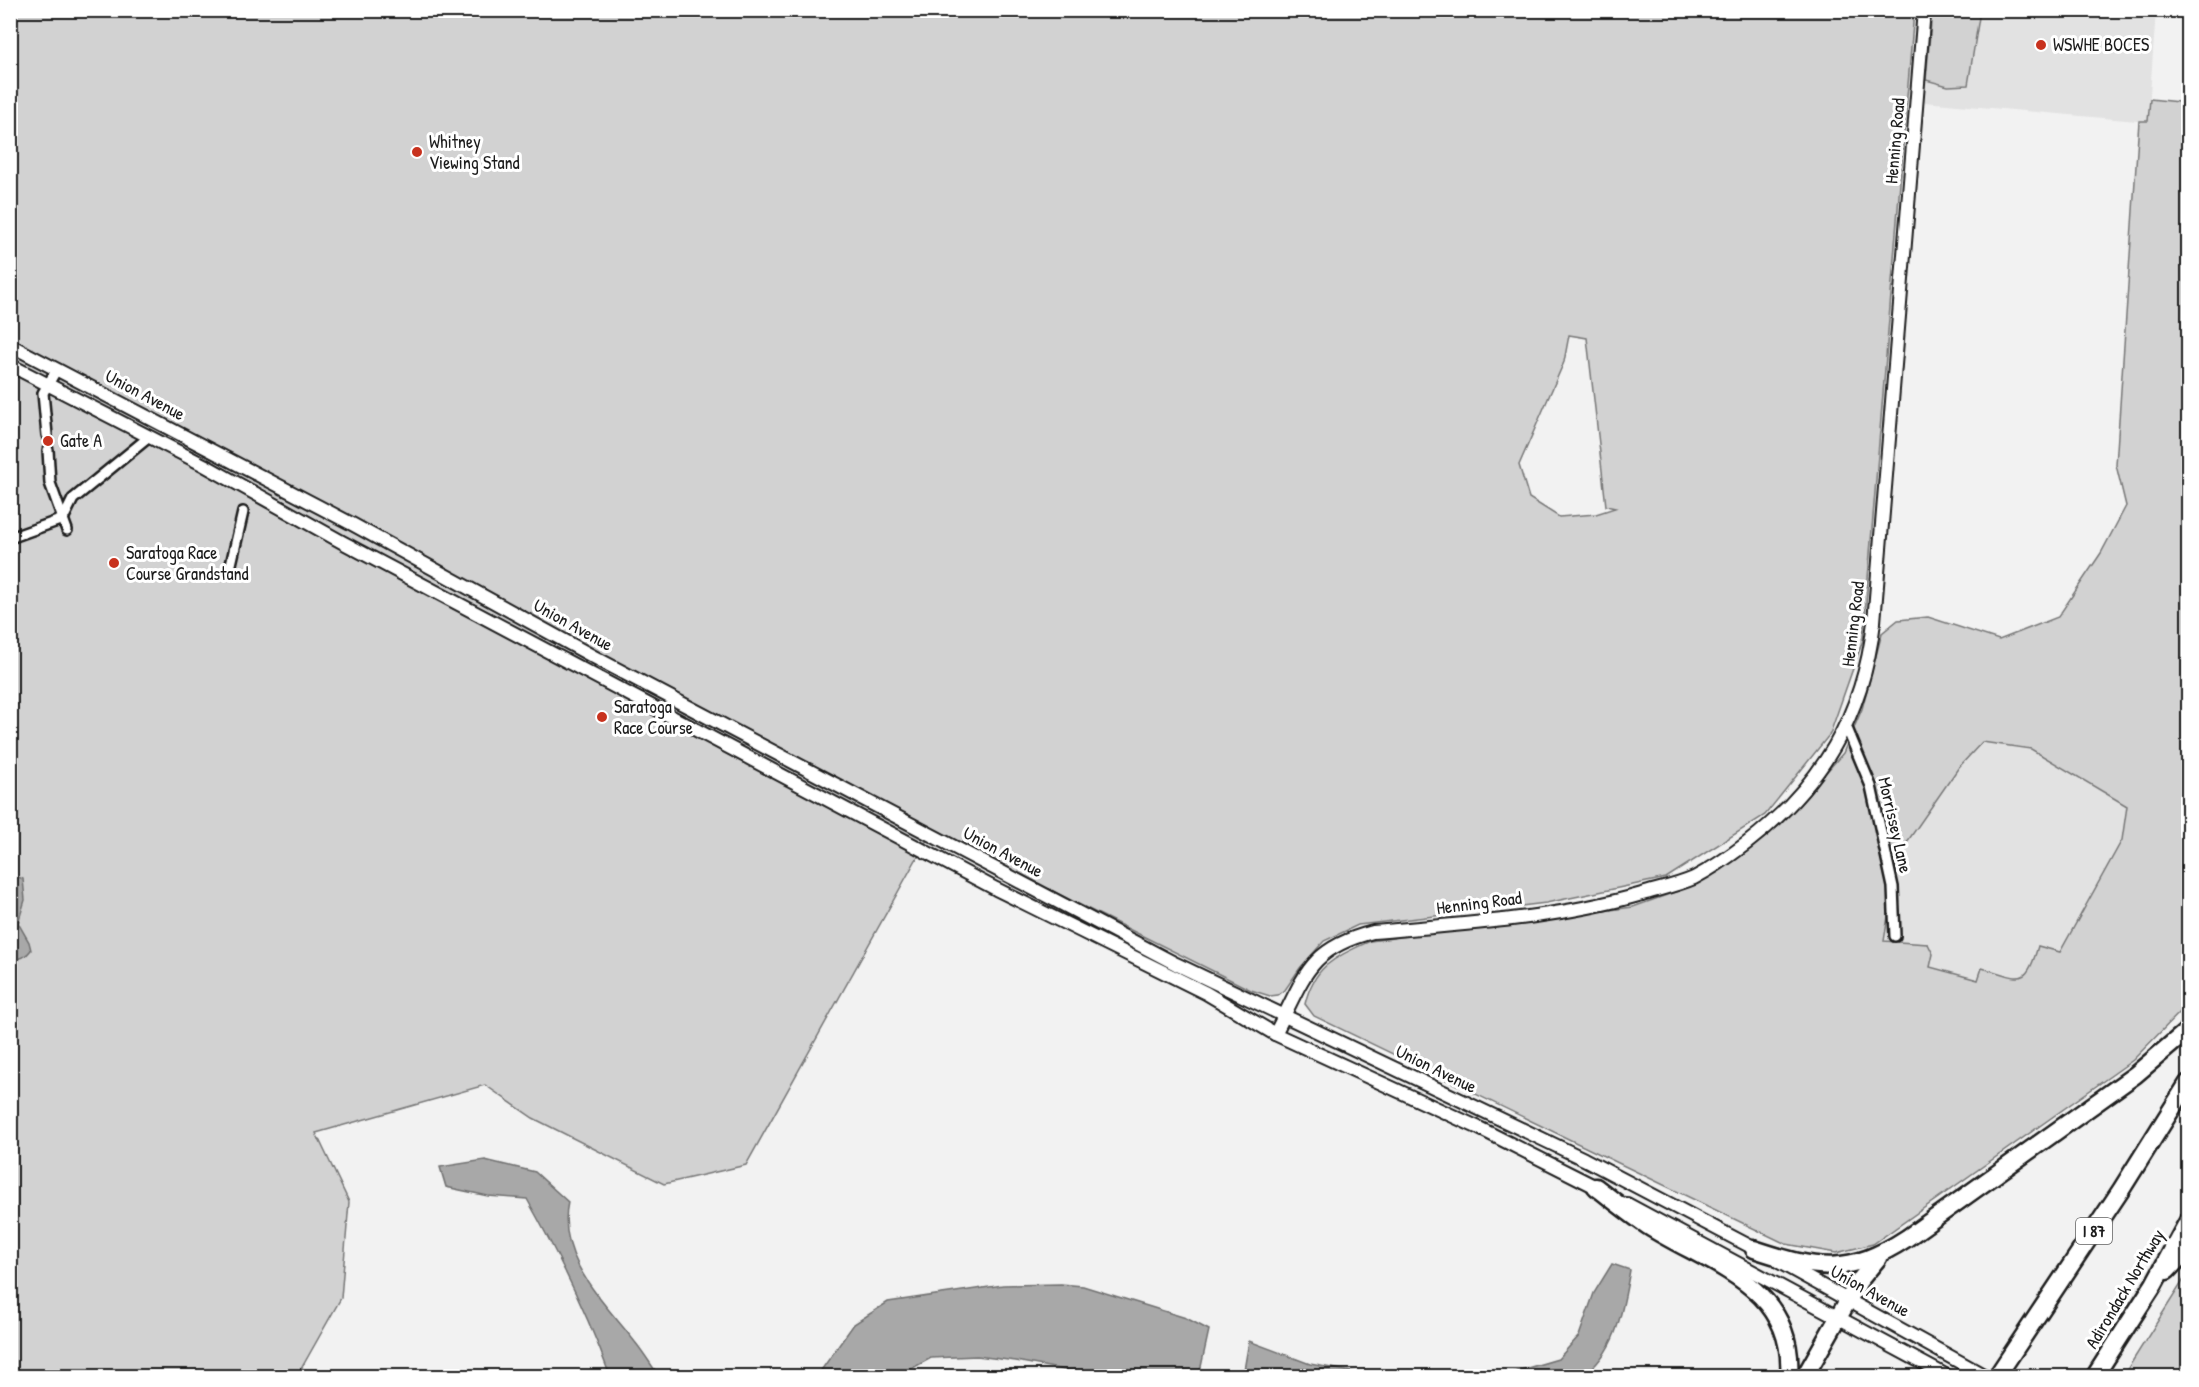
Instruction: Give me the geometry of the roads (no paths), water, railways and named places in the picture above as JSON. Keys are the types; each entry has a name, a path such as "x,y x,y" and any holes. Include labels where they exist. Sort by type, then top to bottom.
{"highway":[{"path":"1805,1377 1866,1270 1891,1249 2135,1075 2188,1030"},
{"name":"I 87","path":"1997,1377 2121,1190 2188,1083"},
{"path":"1596,1187 1648,1226 1734,1273 1762,1296 1773,1312 1786,1340 1789,1377"},
{"name":"Adirondack Northway","path":"2095,1377 2154,1284 2188,1221"},
{"path":"1754,1249 1800,1263 1833,1267 1863,1262 1891,1249"},
{"path":"2154,1284 2188,1249"}],"main road":[{"name":"Henning Road","path":"1275,1034 1309,968 1331,947 1345,939 1373,932 1600,906 1692,879 1720,863 1778,817 1817,772 1846,726 1862,687 1870,654 1924,10"},
{"name":"Union Avenue","path":"10,345 352,524 594,657 1176,964 1584,1159 1848,1299 1985,1377"},
{"name":"Union Avenue","path":"10,365 996,889 1206,993 1275,1034 1479,1128 1596,1187 1947,1377"}],"street":[{"path":"46,435 43,393 57,369"},
{"path":"10,538 63,519 73,499 149,437"},
{"path":"48,450 50,483 67,530"},
{"path":"229,573 243,512"},
{"name":"Morrissey Lane","path":"1846,726 1871,786 1893,887 1895,936"}],"place":[{"name":"WSWHE BOCES","path":"2041,45"},
{"name":"Whitney Viewing Stand","path":"417,152"},
{"name":"Gate A","path":"48,441"},
{"name":"Saratoga Race Course Grandstand","path":"114,563"},
{"name":"Saratoga Race Course","path":"602,717"}]}
